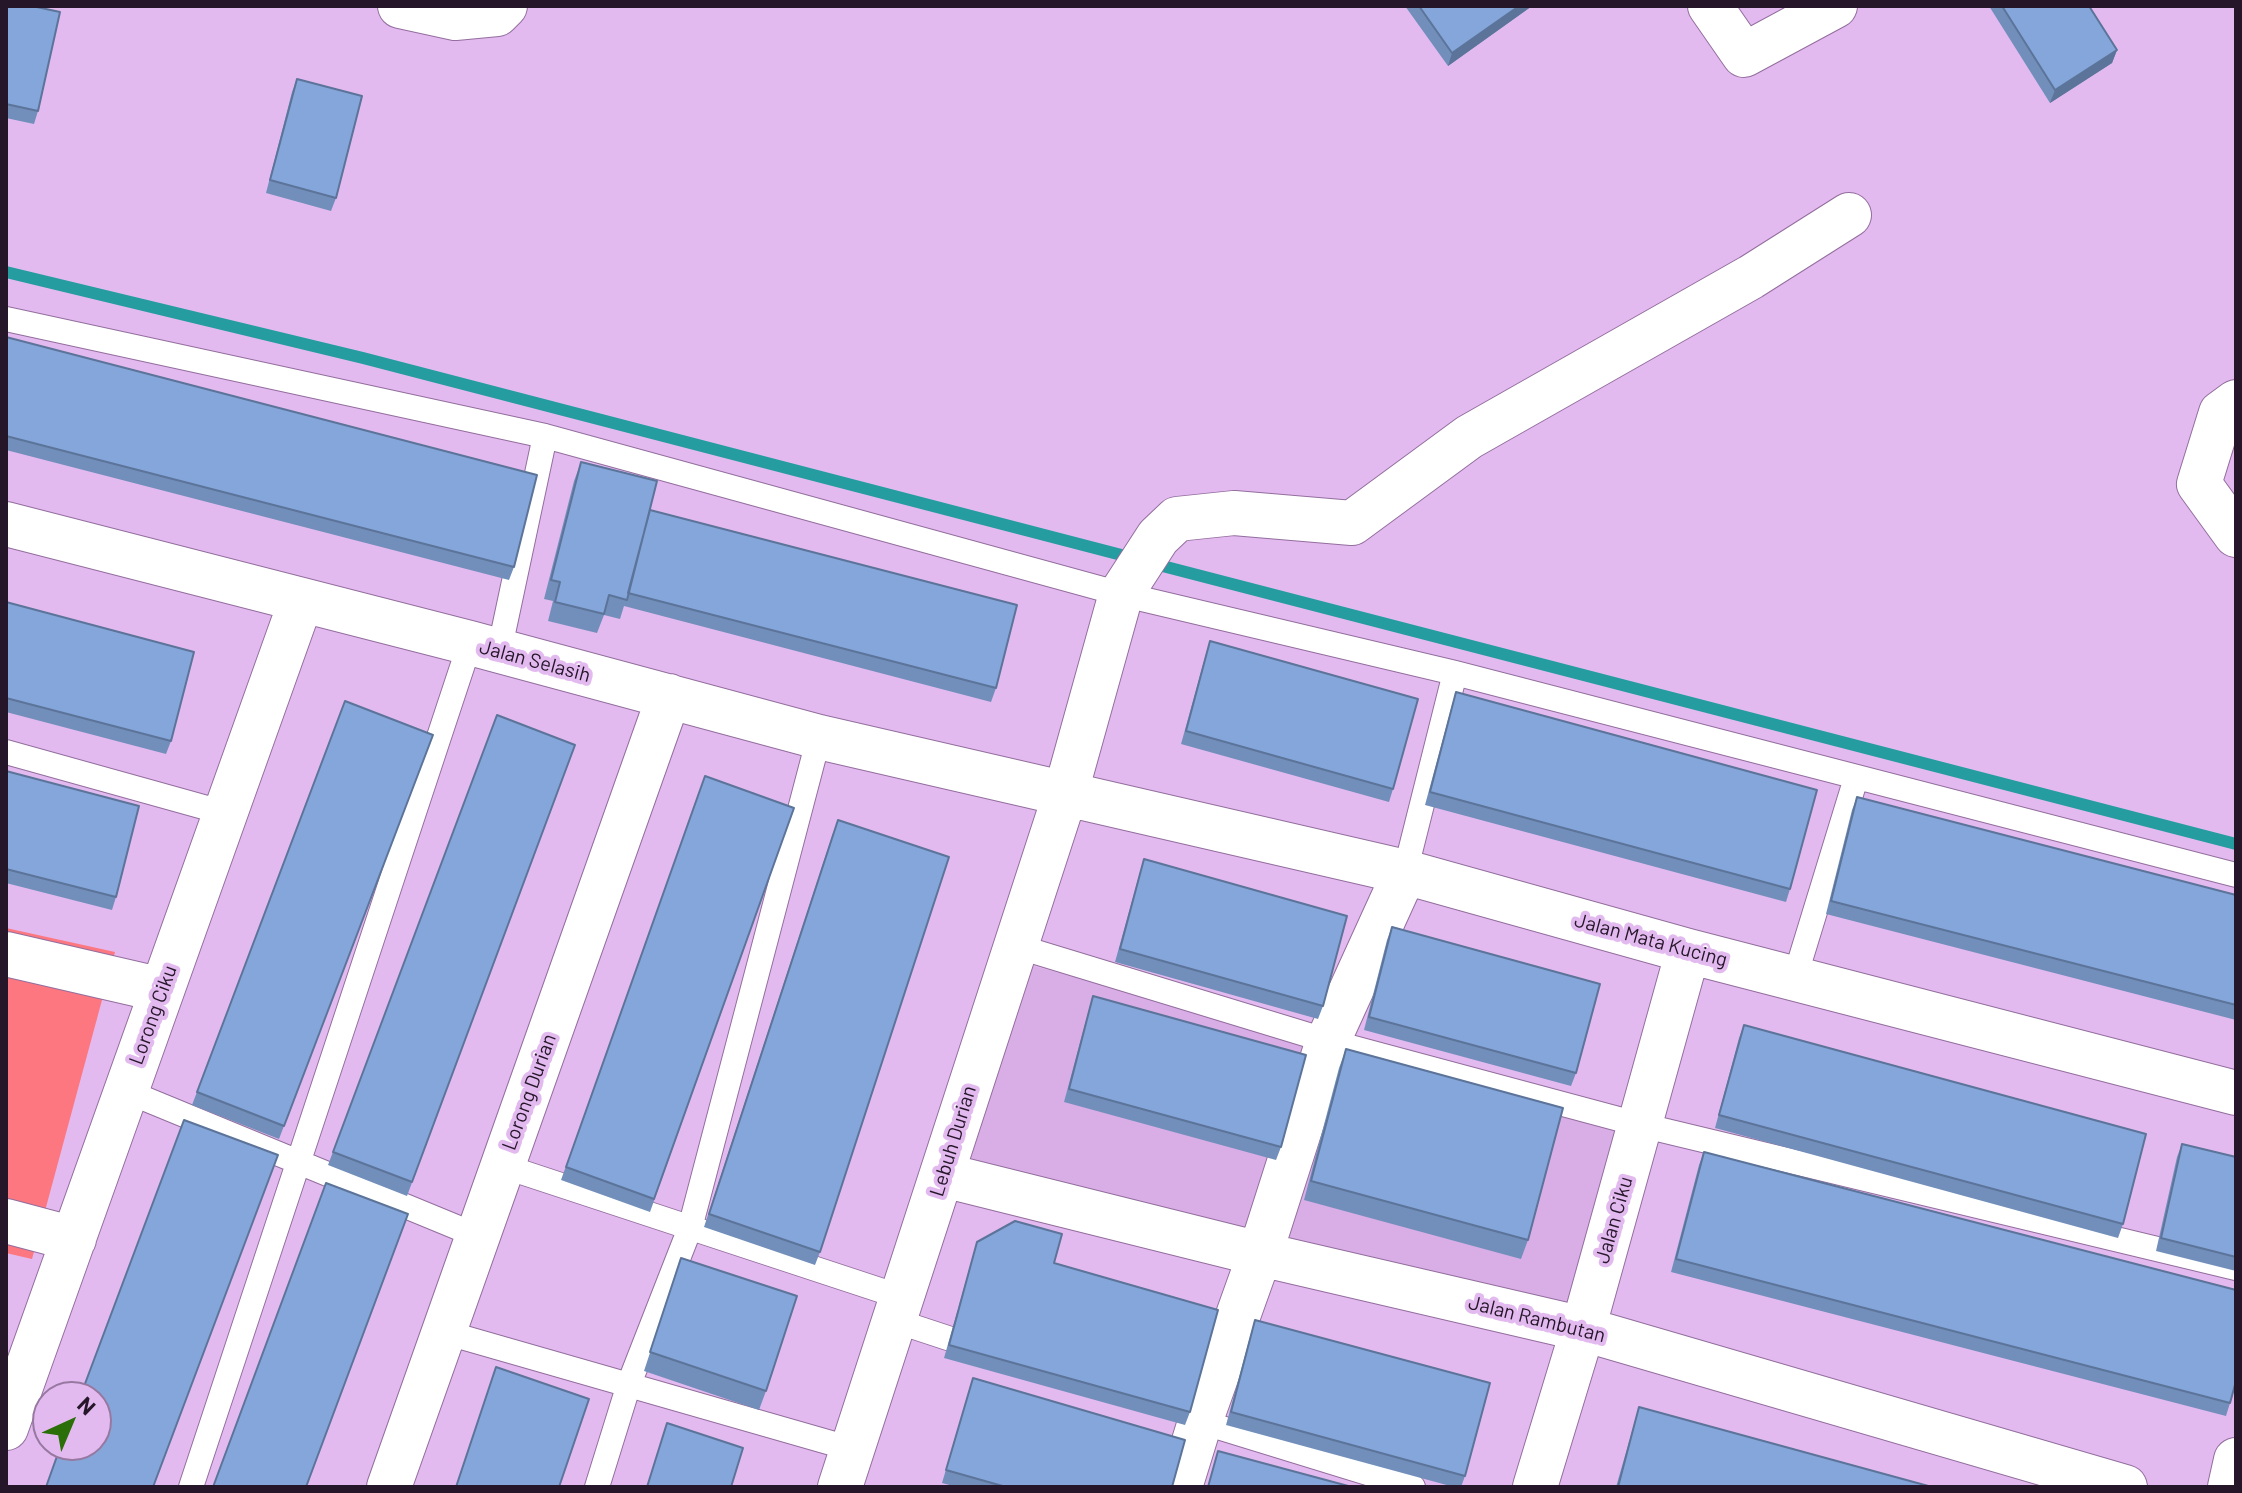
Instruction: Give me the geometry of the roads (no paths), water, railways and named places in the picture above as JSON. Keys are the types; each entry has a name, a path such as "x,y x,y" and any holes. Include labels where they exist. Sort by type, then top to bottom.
{"street":[{"path":"400,6 455,18 497,14 505,6"},
{"path":"1710,6 1744,55 1835,6"},
{"path":"1140,566 1177,519 1234,513 1352,523 1469,437 1751,277 1849,215"},
{"path":"2236,402 2221,413 2199,484 2236,535"},
{"name":"Jalan Selasih","path":"6,524 819,737 1065,795"},
{"name":"Lebuh Durian","path":"846,1468 1140,566"},
{"name":"Lorong Ciku","path":"6,1428 301,601"},
{"name":"Lorong Durian","path":"389,1487 669,696"},
{"name":"Jalan Mata Kucing","path":"1065,795 1405,872 1688,951 2236,1093"},
{"path":"1180,1487 1186,1417 1260,1254 1328,1041 1405,872"},
{"name":"Jalan Ciku","path":"1535,1487 1583,1329 1688,951"},
{"path":"6,954 162,990"},
{"name":"Jalan Rambutan","path":"943,1175 1260,1254 1583,1329 2125,1487"},
{"path":"6,1221 74,1239"},
{"path":"2230,1487 2236,1460"}],"lane":[{"path":"6,319 1140,566 1455,673 2236,875"},
{"path":"191,1487 299,1162 485,648 545,436"},
{"path":"1405,872 1455,673"},
{"path":"597,1487 629,1384 690,1228 819,737"},
{"path":"6,752 225,813"},
{"path":"1795,977 1856,778"},
{"path":"1016,946 1328,1041 1641,1125 2236,1268"},
{"path":"126,1091 478,1236"},
{"path":"503,1166 690,1228 898,1309 996,1354"},
{"path":"444,1332 629,1384 846,1468"},
{"path":"1186,1417 1413,1487"}],"waterway":[{"path":"6,272 363,358 1133,558"},
{"path":"1151,563 2236,844"}]}
